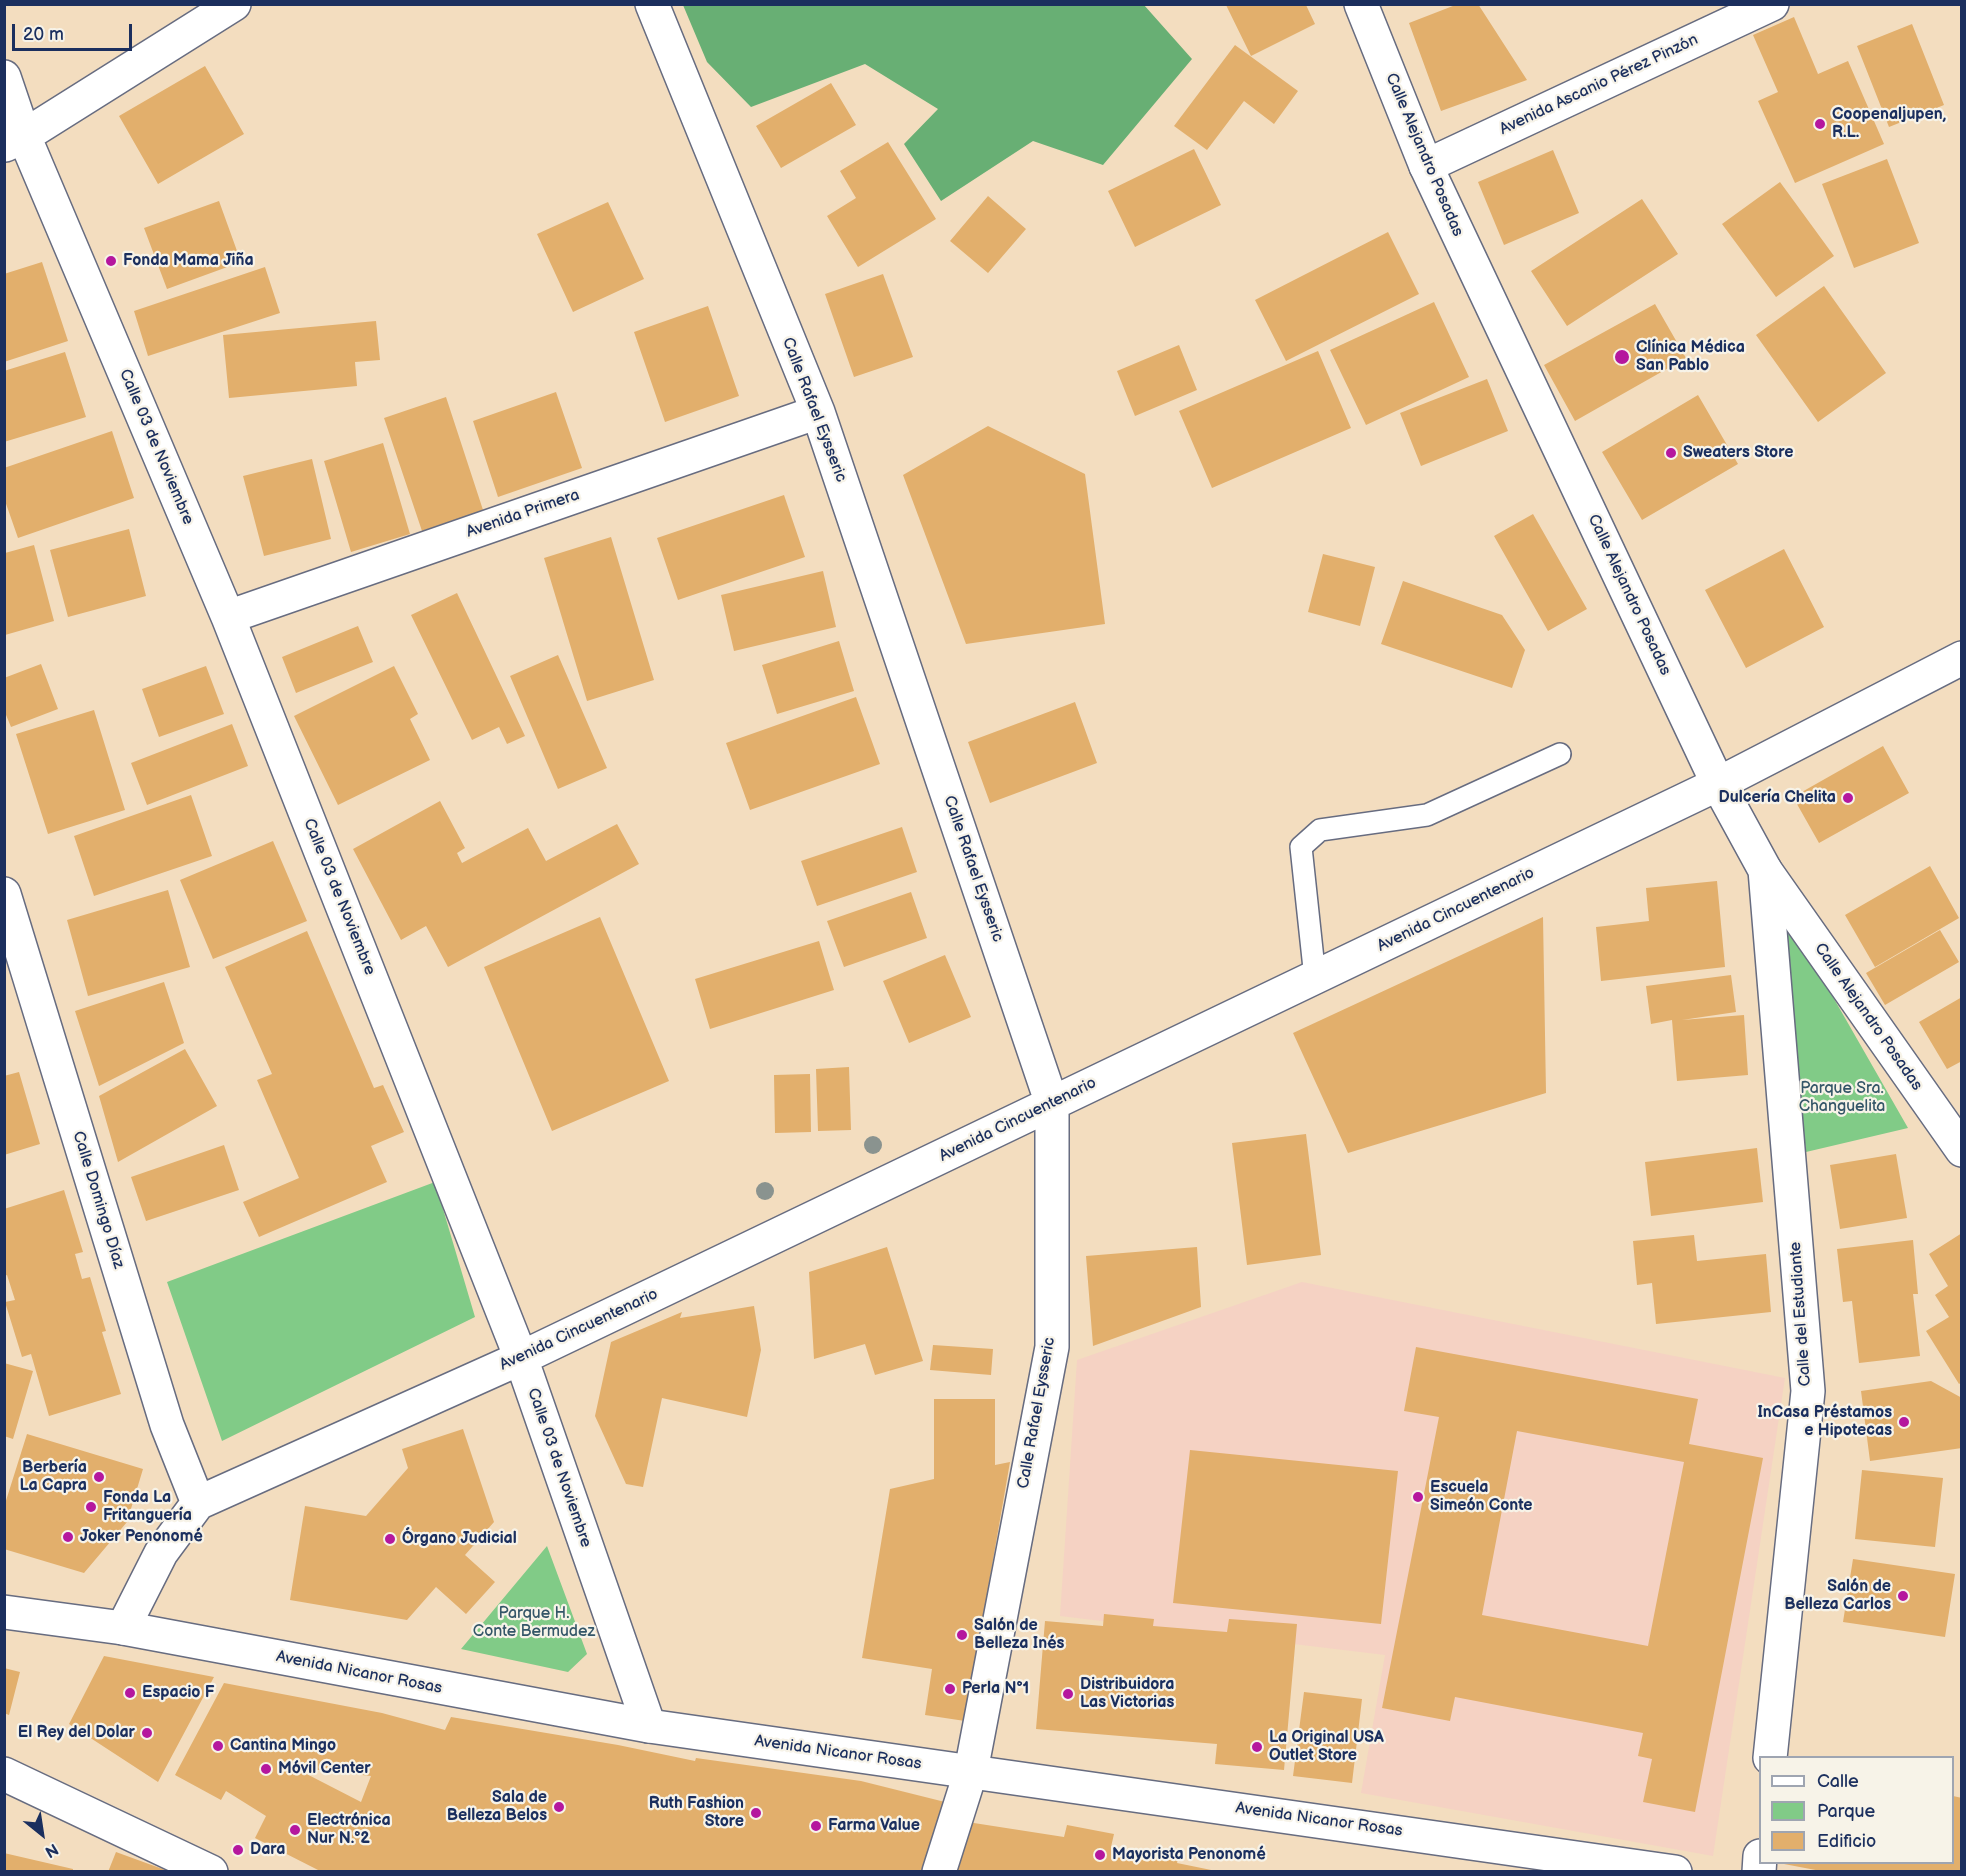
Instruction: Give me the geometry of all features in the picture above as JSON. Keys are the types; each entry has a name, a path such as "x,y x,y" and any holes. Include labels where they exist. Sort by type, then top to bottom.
{"street":[{"path":"14,141 234,4"},
{"name":"Calle Rafael Eysseric","path":"652,4 818,412 1052,1104 1052,1347 971,1771 939,1872"},
{"name":"Calle Alejandro Posadas","path":"1361,4 1426,166 1718,784 1765,870 1962,1150"},
{"name":"Avenida Ascanio Pérez Pinzón","path":"1426,166 1772,4"},
{"name":"Calle 03 de Noviembre","path":"4,77 14,141 228,617 521,1359 649,1726"},
{"name":"Avenida Primera","path":"228,617 818,412"},
{"name":"Avenida Cincuentenario","path":"123,1628 161,1553 198,1503 521,1359 1718,784 1962,658"},
{"name":"Calle del Estudiante","path":"1765,870 1808,1391 1770,1756"},
{"name":"Calle Domingo Díaz","path":"4,894 167,1425 198,1503"},
{"name":"Avenida Nicanor Rosas","path":"4,1612 123,1628 649,1726 1675,1872"},
{"path":"4,1773 211,1872"}],"lane":[{"path":"1315,978 1301,847 1320,830 1426,815 1560,754"}],"shaded area":[{"name":"Escuela Simeón Conte","path":"1302,1282 1785,1378 1713,1856 1361,1793 1385,1655 1060,1616 1077,1360"}],"green space":[{"path":"683,5 1144,5 1192,59 1103,165 1033,141 941,201 904,144 938,109 865,64 751,107 707,62"},
{"name":"Parque Sra. Changuelita","path":"1774,894 1908,1128 1806,1152"},
{"path":"435,1182 475,1317 222,1441 167,1282"},
{"name":"Parque H. Conte Bermudez","path":"547,1546 587,1654 568,1672 461,1649"}],"building":[{"path":"1458,4 1478,4 1527,80 1441,111 1409,23"},
{"path":"1226,5 1306,5 1315,24 1251,56"},
{"path":"1794,17 1818,74 1848,61 1884,144 1795,183 1758,101 1778,92 1753,35"},
{"path":"1912,24 1944,105 1889,127 1857,46"},
{"path":"1235,45 1298,91 1274,124 1244,101 1207,150 1174,126"},
{"path":"205,66 244,134 158,184 119,116"},
{"path":"831,83 856,125 781,168 756,126"},
{"path":"888,142 936,219 858,267 827,216 856,198 840,171"},
{"path":"1194,149 1221,205 1135,247 1108,191"},
{"path":"1553,150 1579,213 1504,245 1478,182"},
{"path":"1887,159 1919,243 1854,268 1822,184"},
{"path":"1780,182 1834,256 1776,297 1722,224"},
{"path":"988,196 1026,229 988,273 950,241"},
{"path":"1642,199 1678,254 1567,326 1531,271"},
{"path":"219,201 241,262 167,289 144,228"},
{"path":"608,202 644,279 573,312 537,234"},
{"path":"1388,232 1419,294 1286,361 1255,300"},
{"path":"42,262 68,341 4,362 4,274"},
{"path":"265,267 280,313 148,356 134,311"},
{"path":"883,274 913,357 854,377 825,294"},
{"path":"1824,286 1886,373 1818,422 1756,335"},
{"path":"1434,302 1469,377 1366,425 1330,350"},
{"path":"1655,304 1686,358 1575,421 1544,365"},
{"path":"708,306 739,396 665,422 634,332"},
{"path":"376,321 380,360 355,362 357,386 229,398 223,335"},
{"path":"1179,345 1197,390 1135,416 1117,371"},
{"path":"1318,351 1351,428 1212,488 1179,411"},
{"path":"65,352 86,417 4,442 4,371"},
{"path":"1487,379 1508,431 1421,466 1400,413"},
{"path":"556,392 582,468 498,497 473,421"},
{"path":"1698,395 1738,464 1642,520 1602,452"},
{"path":"446,397 483,510 422,531 384,418"},
{"path":"988,426 1085,474 1105,624 966,644 903,475"},
{"path":"112,431 134,498 18,538 4,498 4,468"},
{"path":"383,443 410,534 351,552 324,461"},
{"path":"312,459 331,539 264,556 243,476"},
{"path":"784,495 805,557 678,600 657,538"},
{"path":"1533,514 1587,609 1548,631 1494,536"},
{"path":"129,529 146,596 68,617 50,550"},
{"path":"611,537 654,680 587,701 544,558"},
{"path":"34,545 54,621 5,635 5,553"},
{"path":"1784,549 1824,627 1746,668 1705,590"},
{"path":"1323,554 1375,567 1360,626 1308,612"},
{"path":"823,571 836,627 734,651 721,595"},
{"path":"1403,581 1502,615 1525,650 1512,688 1381,644"},
{"path":"457,593 525,736 507,744 499,727 472,740 411,615"},
{"path":"358,626 373,662 296,693 282,657"},
{"path":"839,641 854,691 777,714 762,665"},
{"path":"558,655 607,768 558,789 510,676"},
{"path":"41,664 58,709 11,727 4,710 4,678"},
{"path":"206,666 224,714 159,737 142,689"},
{"path":"394,666 418,714 410,719 430,760 338,805 294,716"},
{"path":"856,697 880,764 750,810 726,743"},
{"path":"1075,702 1097,763 990,803 968,742"},
{"path":"94,710 125,810 48,834 16,734"},
{"path":"232,724 248,766 147,805 131,763"},
{"path":"1883,746 1909,793 1819,843 1793,797"},
{"path":"191,795 212,856 94,896 74,836"},
{"path":"440,801 465,848 457,853 462,863 528,828 546,861 617,824 639,864 448,967 426,926 401,940 353,849"},
{"path":"902,827 917,872 817,906 801,861"},
{"path":"273,841 307,921 213,959 180,880"},
{"path":"1930,866 1959,918 1875,967 1845,915"},
{"path":"1717,881 1725,967 1601,981 1596,927 1649,921 1646,888"},
{"path":"168,890 190,967 88,996 67,920"},
{"path":"911,892 927,938 844,967 827,921"},
{"path":"600,917 669,1081 552,1131 484,967"},
{"path":"1543,917 1546,1093 1348,1153 1293,1033"},
{"path":"1940,930 1959,962 1885,1005 1866,973"},
{"path":"307,931 374,1088 383,1085 404,1132 371,1146 387,1182 259,1237 243,1202 299,1178 257,1080 272,1074 225,967"},
{"path":"819,941 834,990 710,1029 695,979"},
{"path":"945,955 971,1017 909,1043 883,981"},
{"path":"1731,975 1736,1012 1682,1020 1744,1015 1748,1075 1677,1081 1672,1020 1651,1024 1646,986"},
{"path":"164,982 184,1043 99,1086 75,1011"},
{"path":"1962,997 1962,1061 1947,1069 1919,1022"},
{"path":"185,1049 217,1106 118,1162 99,1096"},
{"path":"849,1067 851,1130 818,1131 816,1069"},
{"path":"19,1072 40,1144 4,1155 4,1076"},
{"path":"810,1074 811,1132 775,1133 774,1075"},
{"path":"1306,1134 1321,1255 1247,1265 1232,1143"},
{"path":"224,1145 239,1190 146,1221 131,1177"},
{"path":"1757,1148 1763,1202 1651,1216 1645,1162"},
{"path":"1896,1154 1907,1218 1840,1229 1830,1165"},
{"path":"64,1190 83,1252 75,1254 82,1279 90,1277 106,1331 102,1332 121,1394 49,1416 31,1354 22,1357 5,1302 15,1300 7,1275 4,1276 4,1209"},
{"path":"1962,1233 1962,1382 1959,1384 1926,1331 1949,1317 1935,1295 1948,1286 1929,1254"},
{"path":"1694,1235 1697,1261 1766,1254 1771,1312 1656,1324 1652,1283 1637,1285 1633,1241"},
{"path":"1913,1240 1918,1294 1913,1294 1920,1356 1859,1363 1852,1301 1843,1302 1837,1249"},
{"path":"887,1247 923,1361 875,1375 865,1344 814,1359 809,1272"},
{"path":"1197,1247 1201,1307 1093,1346 1086,1256"},
{"path":"754,1306 761,1350 747,1417 662,1398 643,1487 626,1484 595,1416 611,1342 682,1312 680,1318"},
{"path":"933,1345 993,1349 991,1375 930,1370"},
{"path":"1416,1347 1698,1399 1689,1444 1763,1458 1695,1812 1643,1802 1652,1759 1638,1756 1643,1733 1455,1697 1450,1721 1382,1708 1439,1417 1404,1411","holes":["1517,1431 1684,1462 1648,1646 1482,1615"]},
{"path":"4,1363 33,1371 13,1439 4,1436"},
{"path":"1931,1381 1962,1398 1962,1448 1870,1461 1861,1391"},
{"path":"934,1399 995,1399 995,1465 1010,1462 965,1721 925,1715 932,1669 862,1658 890,1489 934,1479"},
{"name":"Órgano Judicial","path":"463,1429 494,1522 465,1555 495,1582 466,1614 436,1587 407,1620 290,1600 305,1506 366,1516 408,1468 402,1449"},
{"path":"27,1434 143,1469 127,1522 84,1573 4,1549 4,1507"},
{"path":"1190,1450 1398,1471 1381,1624 1173,1603"},
{"path":"1862,1470 1943,1478 1935,1547 1855,1539"},
{"path":"1853,1559 1955,1574 1945,1637 1843,1622"},
{"path":"1104,1614 1154,1619 1153,1626 1227,1632 1229,1619 1297,1624 1284,1770 1215,1764 1217,1744 1036,1729 1045,1621 1103,1626"},
{"path":"104,1656 214,1677 158,1782 69,1724"},
{"path":"4,1668 20,1672 9,1715 4,1713"},
{"path":"224,1683 382,1713 445,1730 451,1717 618,1745 695,1761 696,1758 861,1781 945,1802 927,1872 322,1872 255,1838 266,1816 226,1791 221,1800 175,1775","holes":["293,1767 371,1776 361,1802"]},
{"path":"1304,1692 1362,1699 1352,1783 1293,1776"},
{"path":"1954,1796 1962,1798 1962,1872 1826,1872 1784,1864 1954,1864"},
{"path":"961,1821 1064,1837 1067,1825 1114,1834 1111,1847 1179,1857 1177,1863 1221,1872 946,1872"},
{"path":"116,1852 168,1871 168,1872 108,1872"},
{"path":"4,1853 73,1869 73,1872 4,1872"}],"place":[{"name":"Coopenaljupen, R.L.","path":"1820,124"},
{"name":"Fonda Mama Jiña","path":"111,261"},
{"name":"Clínica Médica San Pablo","path":"1622,357"},
{"name":"Sweaters Store","path":"1671,453"},
{"name":"Dulcería Chelita","path":"1848,798"},
{"name":"InCasa Préstamos e Hipotecas","path":"1904,1422"},
{"name":"Berbería La Capra","path":"99,1477"},
{"name":"Escuela Simeón Conte","path":"1418,1497"},
{"name":"Fonda La Fritanguería","path":"91,1507"},
{"name":"Joker Penonomé","path":"68,1537"},
{"name":"Órgano Judicial","path":"390,1539"},
{"name":"Salón de Belleza Carlos","path":"1903,1596"},
{"name":"Salón de Belleza Inés","path":"962,1635"},
{"name":"Perla N°1","path":"950,1689"},
{"name":"Espacio F","path":"130,1693"},
{"name":"Distribuidora Las Victorias","path":"1068,1694"},
{"name":"El Rey del Dolar","path":"147,1733"},
{"name":"Cantina Mingo","path":"218,1746"},
{"name":"La Original USA Outlet Store","path":"1257,1747"},
{"name":"Móvil Center","path":"266,1769"},
{"name":"Sala de Belleza Belos","path":"559,1807"},
{"name":"Ruth Fashion Store","path":"756,1813"},
{"name":"Farma Value","path":"816,1826"},
{"name":"Electrónica Nur N.°2","path":"295,1830"},
{"name":"Dara","path":"238,1850"},
{"name":"Mayorista Penonomé","path":"1100,1855"}]}
